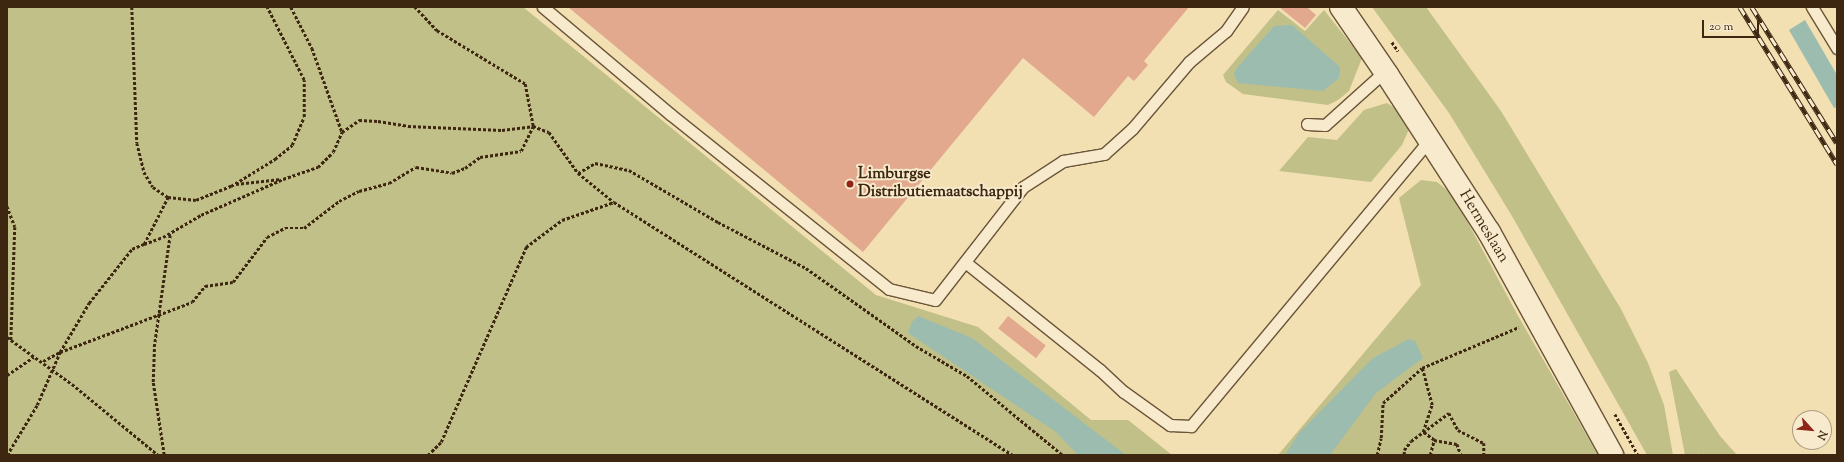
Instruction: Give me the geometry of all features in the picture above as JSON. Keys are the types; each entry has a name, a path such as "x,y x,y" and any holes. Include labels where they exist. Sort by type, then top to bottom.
{"street":[{"name":"Hermeslaan","path":"1341,7 1385,71 1488,232 1612,455"}],"lane":[{"path":"543,7 670,114 889,289 934,300 1023,188 1063,161 1104,154 1132,129 1189,62 1226,31 1243,7"},
{"path":"1812,7 1837,48"},
{"path":"1307,124 1325,125 1385,71"},
{"path":"965,262 1124,392 1170,425 1191,426 1429,140"}],"path":[{"path":"132,7 138,143 144,172 153,187 168,197 196,200 235,184 292,145 304,117 304,80 268,7"},
{"path":"291,7 312,48 342,132"},
{"path":"43,361 60,352 159,317 192,302 205,286 233,282 267,238 285,228 304,228 339,201 359,191 389,183 416,167 452,173 465,168 480,157 521,151 533,126 525,84 437,31 415,7"},
{"path":"7,455 37,406 60,352 89,303 132,249 170,233 201,215 283,178 318,167 333,152 342,132 359,120 378,121 408,126 502,130 533,126 549,132 578,173 614,202 1012,455"},
{"path":"578,173 595,163 629,170 718,222 806,268 916,346 967,376 1063,455"},
{"path":"235,184 283,178"},
{"path":"144,244 168,197"},
{"path":"428,455 441,442 526,247 562,220 614,202"},
{"path":"7,206 15,228 11,341"},
{"path":"164,455 153,382 159,317 170,233"},
{"path":"1377,455 1381,438 1383,403 1422,368 1537,320"},
{"path":"7,337 43,361 52,371 72,384 158,455"},
{"path":"7,375 35,356"},
{"path":"1422,368 1432,405 1423,432"},
{"path":"1404,455 1404,450 1423,432 1449,413 1458,430 1484,443 1484,455"},
{"path":"1423,432 1434,440 1457,444 1461,455"},
{"path":"1430,455 1434,440"}],"green space":[{"path":"7,7 523,7 876,295 978,327 1091,420 1128,420 1172,455 7,455"},
{"path":"1372,7 1426,7 1501,111 1621,309 1648,363 1664,405 1673,455 1647,455 1512,216 1449,113"},
{"path":"1278,10 1305,31 1324,10 1362,58 1349,91 1338,100 1328,105 1243,94 1226,82 1223,75"},
{"path":"1387,103 1401,112 1410,127 1402,145 1371,182 1279,171 1308,137 1337,140 1364,110"},
{"path":"1421,180 1437,182 1453,195 1517,314 1598,455 1278,455 1421,285 1399,198"},
{"path":"1676,369 1720,436 1737,455 1700,455 1698,452 1699,455 1685,455 1669,372"}],"shaded area":[{"path":"1805,20 1837,75 1837,107 1834,108 1789,30"},
{"path":"1292,25 1340,67 1339,78 1323,91 1238,83 1234,74 1236,69 1274,26"},
{"path":"918,316 972,338 1126,455 1078,455 1056,432 908,333 912,322"},
{"path":"1409,339 1415,341 1423,358 1376,393 1330,455 1285,455 1299,433 1373,358"}],"building":[{"name":"Limburgse Distributiemaatschappij","path":"568,7 1189,7 1144,61 1148,65 1134,81 1128,76 1094,117 1023,58 863,252"},
{"path":"1279,7 1307,7 1316,15 1305,28"},
{"path":"1008,316 1046,346 1036,358 998,329"}],"railway":[{"path":"1740,7 1837,164"},
{"path":"1752,7 1837,143"}],"place":[{"name":"Limburgse Distributiemaatschappij","path":"850,184"}]}
